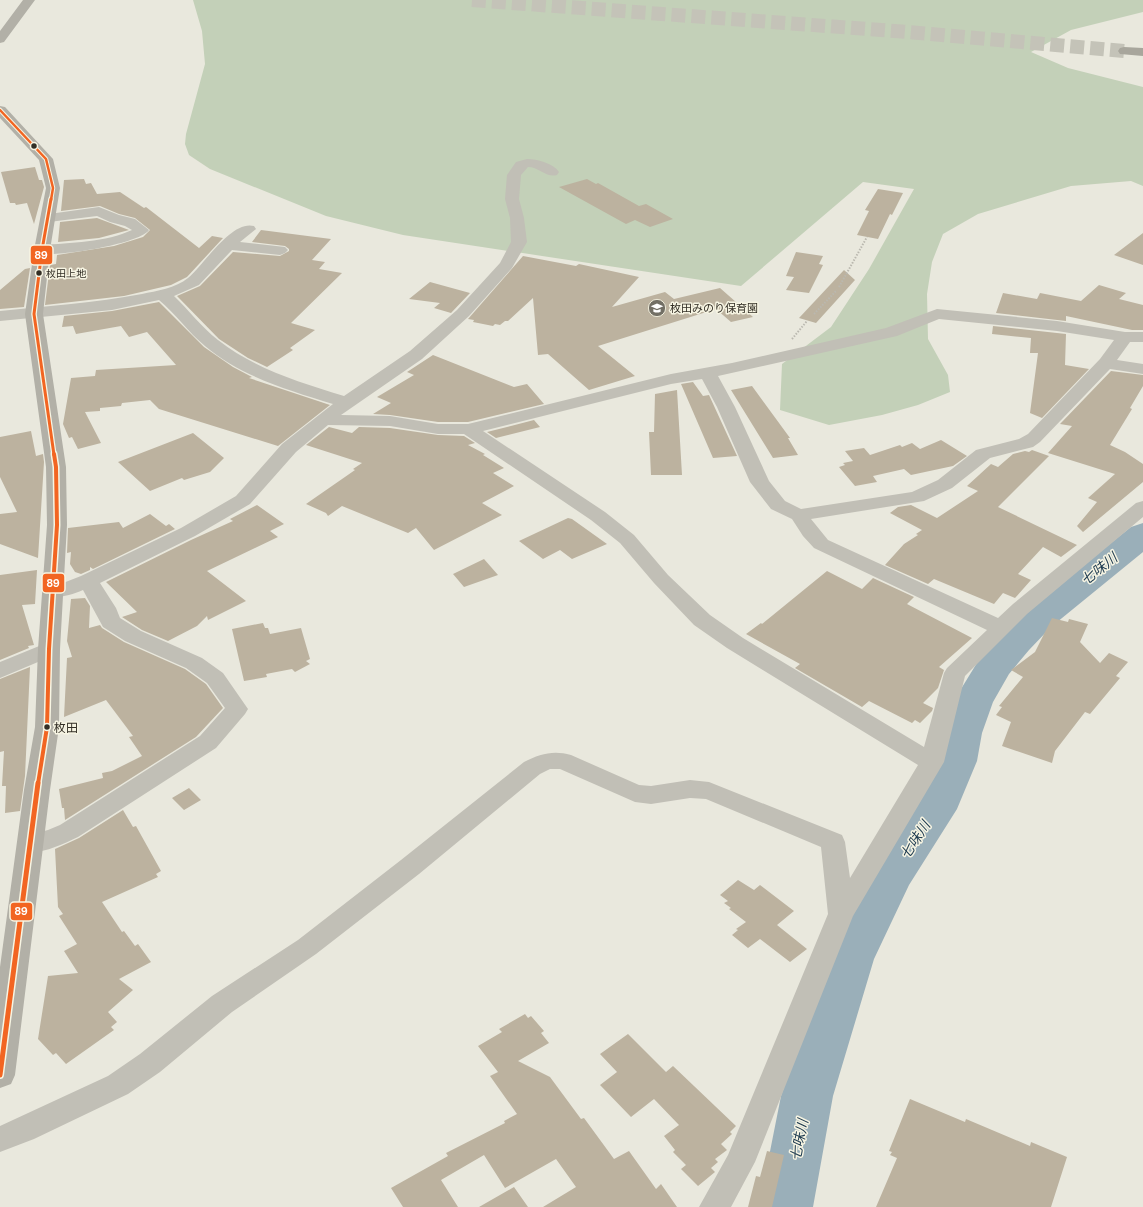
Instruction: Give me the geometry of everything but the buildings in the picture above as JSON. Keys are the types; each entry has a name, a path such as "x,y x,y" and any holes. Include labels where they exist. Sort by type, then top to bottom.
{"highway":[{"path":"1124,51 1143,52"}],"main road":[{"path":"0,39 29,0"},
{"path":"0,110 46,159 53,188 49,218 42,250 34,314 56,467 57,525 49,649 47,727 0,1075"}],"street":[{"path":"52,591 66,589 88,581 188,532 243,500 289,448 346,402 416,355 463,313 507,265 519,242 517,218 512,199 514,175 521,165 527,163 535,163 552,172"},
{"path":"42,250 90,245 131,235 142,230 130,222 115,219 99,211 49,218"},
{"path":"0,316 26,313 34,314 112,305 162,294 194,282 202,271 228,245 241,233 249,229"},
{"path":"228,245 280,250"},
{"path":"162,294 173,303 209,342 253,372 283,383 346,402"},
{"path":"322,420 390,421 438,429 468,429 707,372 732,368 891,332 937,314 1057,326 1134,337"},
{"path":"799,515 917,497 945,484 983,454 1026,443 1034,438 1106,363 1134,337"},
{"path":"1106,363 1143,369"},
{"path":"707,372 726,407 760,482 778,505 799,515 810,532 821,544 1001,628"},
{"path":"468,429 598,516 627,539 661,579 702,620 734,643 932,762"},
{"path":"714,1207 740,1162 841,914 932,762 955,673 1020,609 1143,507"},
{"path":"30,844 54,838 69,831 208,742 237,709 215,678 194,663 133,636 111,622 105,608 88,581"},
{"path":"0,671 49,649"},
{"path":"0,1139 118,1085 150,1063 222,1004 307,947 410,867 532,768 546,761 563,761 635,793 651,795 690,789 708,791 833,842 841,914"}],"path":[{"path":"839,287 867,237"},
{"path":"814,314 837,290"}],"green space":[{"path":"193,0 1143,0 1143,12 1071,30 1031,52 1068,68 1143,87 1143,186 1131,181 1071,186 978,214 943,234 932,262 927,294 928,339 948,375 950,392 918,405 882,415 829,425 780,410 782,364 831,327 869,269 914,189 863,182 741,286 403,235 326,216 210,169 189,155 185,144 186,134 205,64 202,31"}],"waterway":[{"name":"七味川","path":"786,1207 807,1096 850,959 890,878 936,809 956,761 962,733 973,702 994,667 1016,641 1038,619 1143,534"}],"tunnel":[{"path":"472,0 908,32 1124,51"}],"transit line":[{"name":"89","path":"0,110 46,159 53,188 42,250 34,314 56,467 57,525 49,649 47,727 37,790 0,1075"}],"place":[{"name":"枚田上地","path":"39,273"},
{"name":"枚田みのり保育園","path":"657,308"},
{"name":"枚田","path":"47,727"}]}
